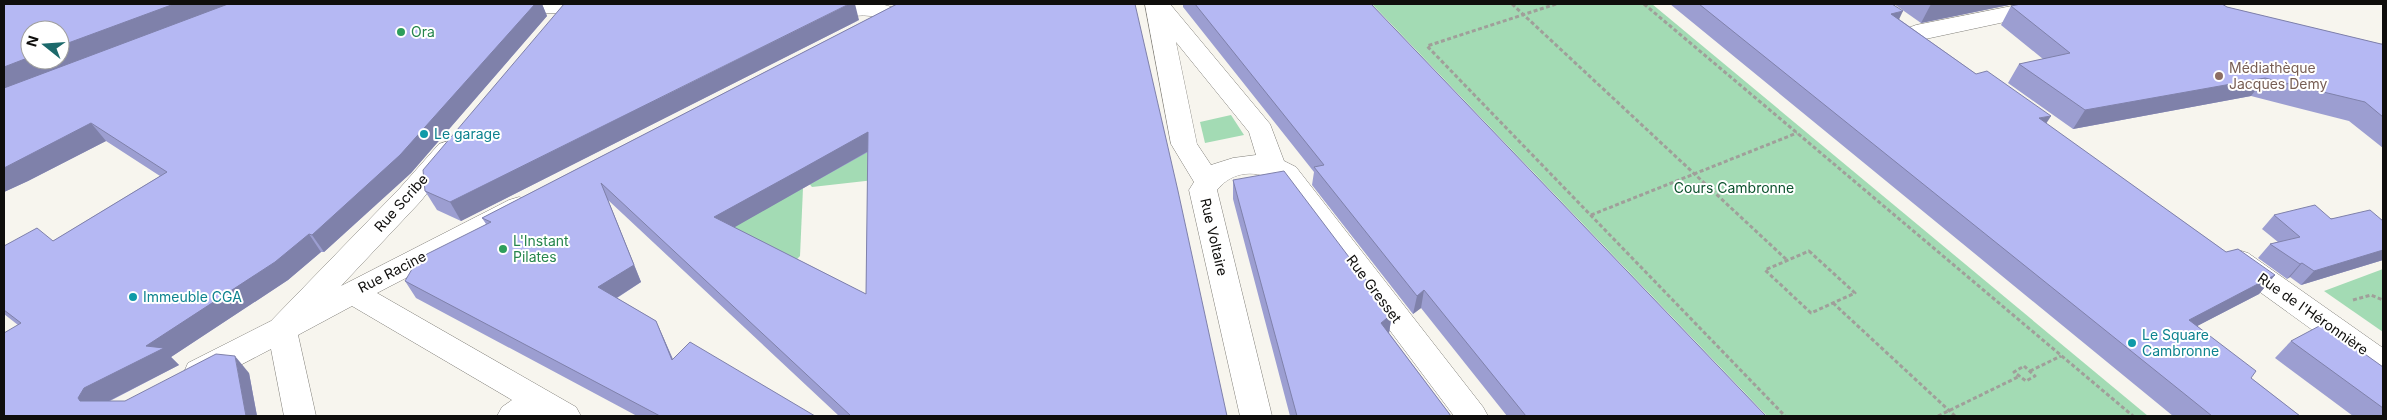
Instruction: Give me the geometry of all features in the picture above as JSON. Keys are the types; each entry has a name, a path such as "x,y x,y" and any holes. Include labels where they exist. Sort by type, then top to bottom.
{"street":[{"path":"438,4 570,5 618,8"},
{"path":"1158,4 1261,130 1273,167 1253,164 1218,172 1207,181"},
{"name":"Rue Voltaire","path":"1158,4 1184,144 1207,181 1203,190 1205,204 1256,416"},
{"path":"1940,50 1908,27 2056,4"},
{"path":"544,34 570,5"},
{"path":"797,12 901,10"},
{"path":"846,38 901,10"},
{"name":"Rue Scribe","path":"282,329 410,195 461,134"},
{"name":"Rue Gresset","path":"1273,167 1287,174 1292,180 1472,416"},
{"name":"Rue Racine","path":"174,385 540,196"},
{"name":"Rue de l'Héronnière","path":"2220,248 2383,364"},
{"path":"353,293 525,408 565,416"},
{"path":"282,329 300,416"}],"path":[{"path":"1512,4 1788,261"},
{"path":"1556,4 1427,46 1785,416"},
{"path":"1644,4 2133,416"},
{"path":"1591,215 1797,133"},
{"path":"1809,251 1855,293 1811,313 1766,270 1788,261 1809,251"},
{"path":"1833,303 1955,416"},
{"path":"2030,371 2061,356"},
{"path":"2024,366 2030,371 2035,376 2026,382 2014,372 2024,366"},
{"path":"1938,416 2020,376"}],"green space":[{"name":"Cours Cambronne","path":"1372,4 1652,4 2148,416 1767,416"},
{"path":"1231,115 1244,135 1205,143 1200,122"},
{"path":"883,139 890,144 868,157 892,178 812,187 806,180"},
{"path":"803,188 800,256 769,288 732,227"},
{"path":"2383,269 2383,332 2324,291"}],"building":[{"path":"4,4 174,4 70,42 70,20 20,20 20,61 4,67"},
{"path":"228,4 535,4 400,155 312,235 309,234 275,262 146,346 164,348 84,388 78,398 80,401 125,401 216,354 235,356 246,416 4,416 4,333 21,323 4,310 4,246 37,228 53,241 167,172 91,123 4,168 4,88 52,70 70,70 70,63"},
{"path":"564,4 849,4 450,202 425,191 423,170"},
{"path":"897,4 1135,4 1227,416 851,416 601,183 634,265 598,287 656,321 672,360 690,342 815,416 660,416 405,281 415,264 427,254 491,222 482,218","holes":["868,132 866,294 714,217"]},
{"path":"1195,4 1371,4 1766,416 1526,416 1424,290 1417,296 1314,167 1324,165"},
{"path":"1699,4 1892,4 1903,11 1891,14 1976,74 1987,71 2051,116 2039,118 2226,252 2238,249 2275,275 2189,320 2256,371 2251,378 2300,416 2212,416"},
{"name":"Médiathèque Jacques Demy","path":"2021,4 2222,4 2227,7 2383,44 2383,117 2365,102 2265,78 2085,110 2019,64 2070,53 2011,6"},
{"path":"1284,171 1392,314 1381,323 1451,416 1297,416 1233,180"},
{"path":"2315,205 2331,219 2370,210 2383,221 2383,250 2314,271 2270,244 2300,237 2274,215"},
{"path":"2323,324 2383,367 2383,408 2291,341"}],"place":[{"name":"Ora","path":"401,32"},
{"name":"Médiathèque Jacques Demy","path":"2219,76"},
{"name":"Le garage","path":"424,134"},
{"name":"L'Instant Pilates","path":"503,249"},
{"name":"Immeuble CGA","path":"133,297"},
{"name":"Le Square Cambronne","path":"2132,343"}]}
